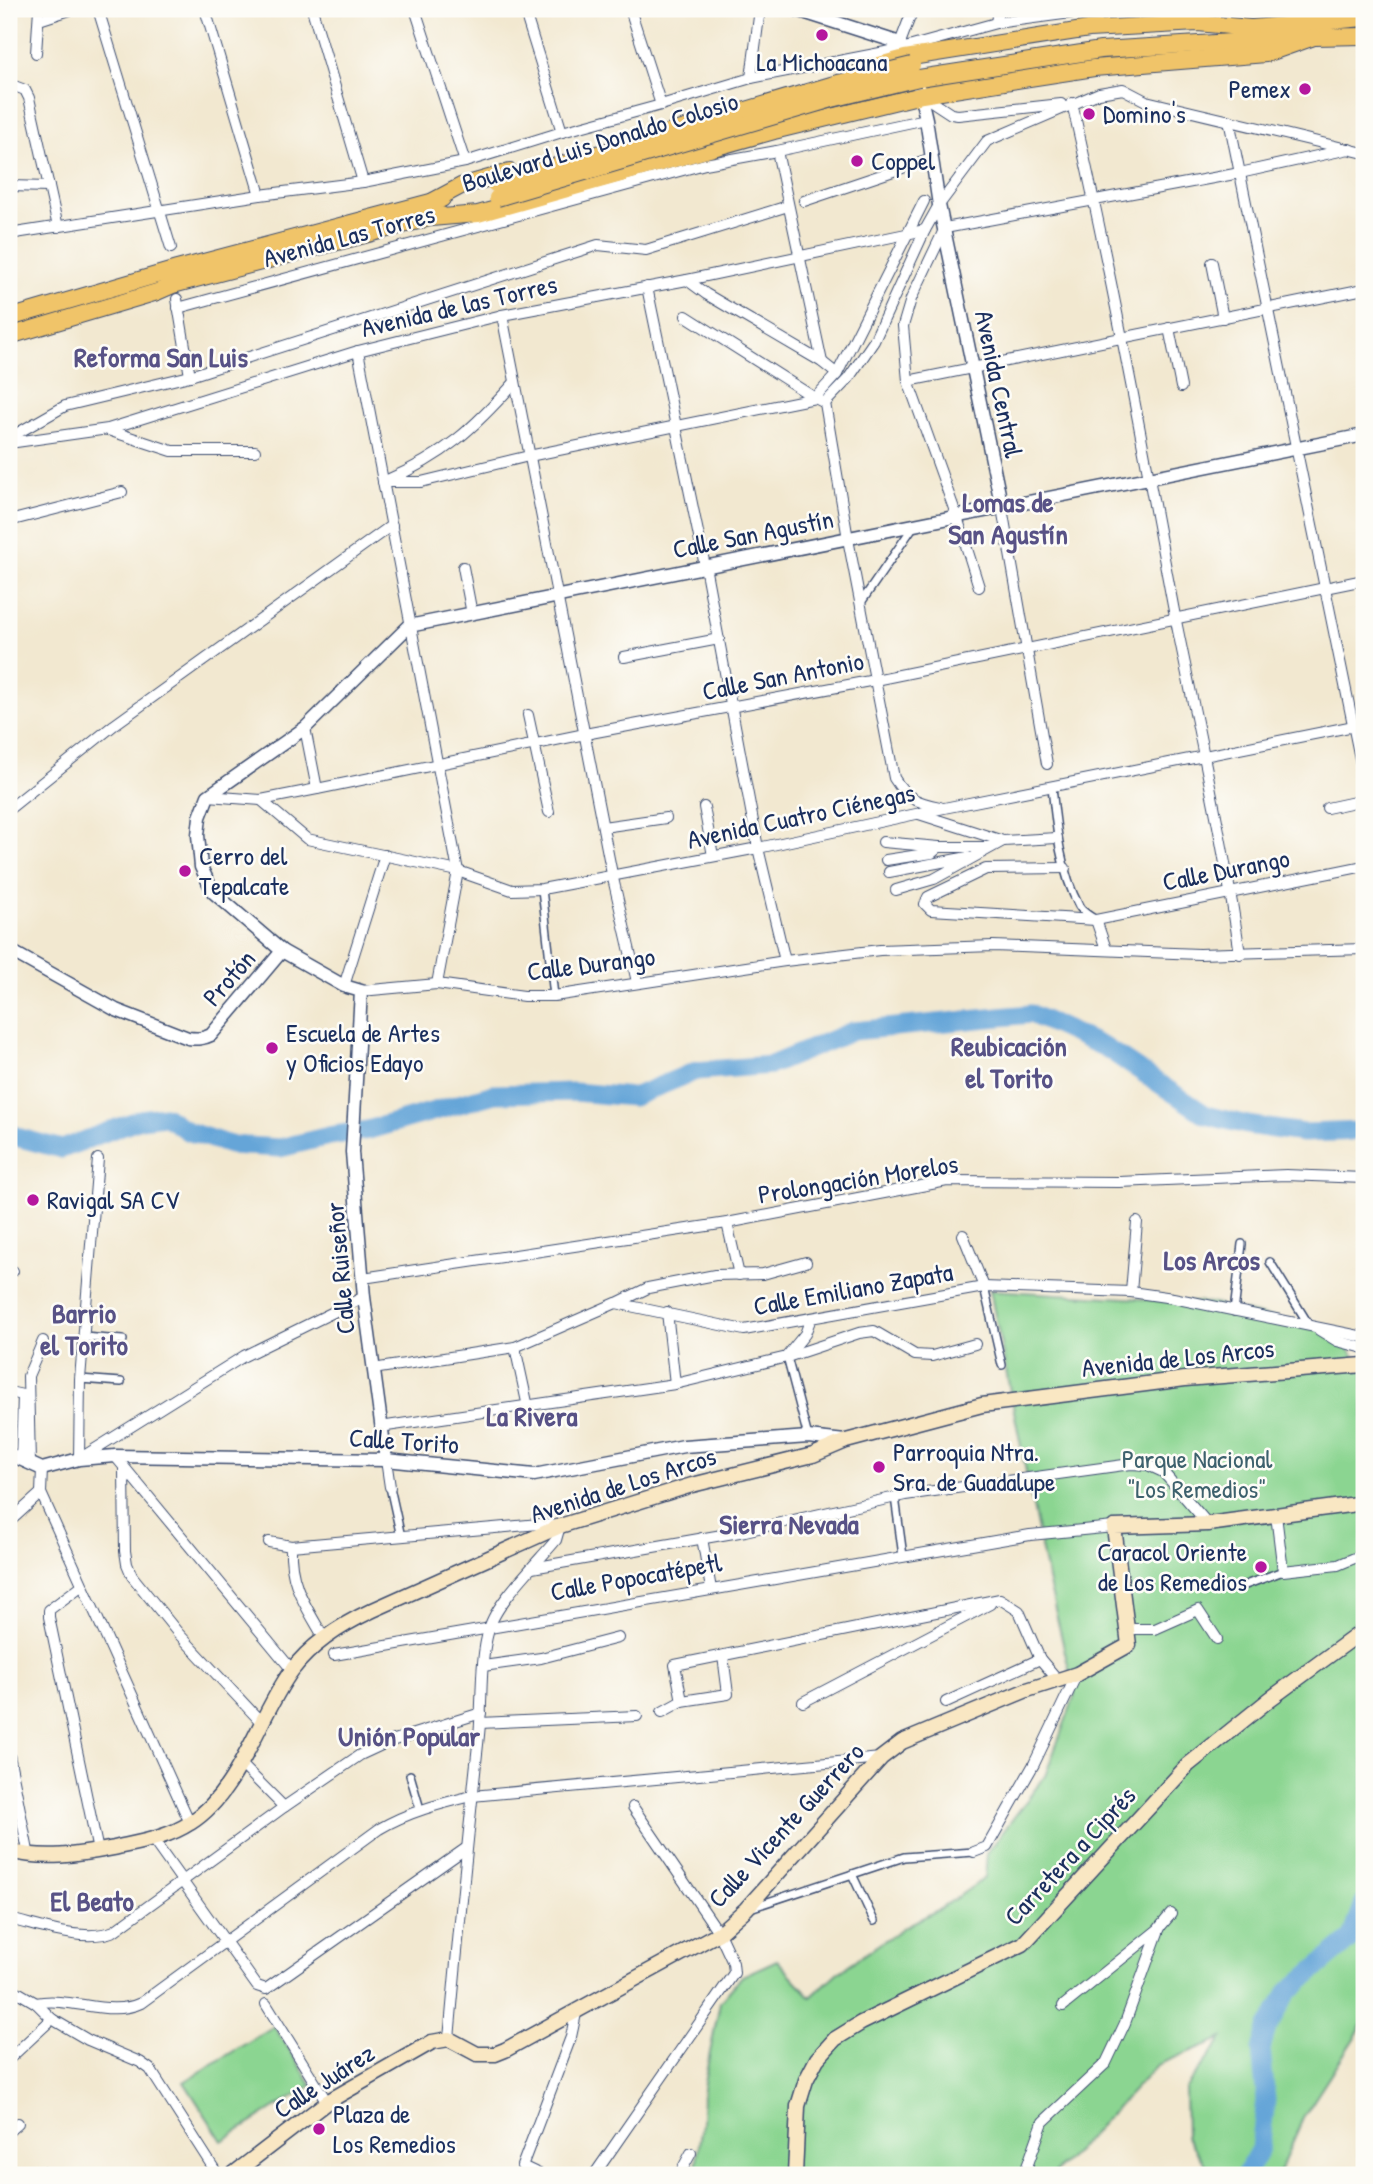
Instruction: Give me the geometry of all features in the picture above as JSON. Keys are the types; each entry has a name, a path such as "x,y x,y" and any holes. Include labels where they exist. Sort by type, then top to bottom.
{"highway":[{"name":"Boulevard Luis Donaldo Colosio","path":"1202,38 1250,28 1364,18"},
{"path":"433,201 461,186 902,50 1088,29 1198,23 1250,28"},
{"name":"Boulevard Luis Donaldo Colosio","path":"431,218 496,191 838,83 912,65 1089,38 1364,36"},
{"path":"431,218 478,214 774,131 922,95 1094,68 1266,54 1314,37"},
{"name":"Boulevard Luis Donaldo Colosio","path":"433,201 496,191"},
{"name":"Avenida Las Torres","path":"9,318 433,201"},
{"name":"Avenida Las Torres","path":"9,336 173,285 431,218"}],"main road":[{"name":"Avenida de Los Arcos","path":"9,1851 29,1856 72,1855 98,1851 153,1840 190,1823 210,1806 240,1763 292,1670 324,1638 346,1623 373,1610 559,1527 692,1485 813,1455 846,1441 982,1405 1185,1379 1364,1365"},
{"name":"Calle Popocatépetl","path":"1114,1527 1208,1524 1364,1503"},
{"path":"1114,1527 1128,1629"},
{"name":"Calle Vicente Guerrero","path":"449,2039 477,2054 495,2054 719,1933 746,1909 881,1758 902,1742 1027,1690 1077,1674 1129,1645 1128,1629"},
{"name":"Carretera a Ciprés","path":"795,2175 798,2106 806,2080 817,2059 835,2039 861,2023 1023,1944 1188,1765 1270,1699 1364,1630"},
{"name":"Calle Juárez","path":"232,2175 327,2102 432,2042 449,2039"}],"street":[{"path":"36,52 39,14 73,9"},
{"path":"98,9 172,248"},
{"path":"205,9 260,195"},
{"path":"312,9 363,182"},
{"path":"415,9 465,162"},
{"path":"524,9 562,132"},
{"path":"630,9 661,106"},
{"path":"751,78 760,9"},
{"path":"794,9 820,12 902,50"},
{"path":"902,50 912,9"},
{"path":"996,23 998,9"},
{"path":"9,234 260,195 363,182 465,162 751,78 902,50 996,23 1101,9"},
{"name":"Avenida Central","path":"902,50 922,95 939,205 1002,508 1047,764"},
{"path":"9,84 25,90 29,98 58,227"},
{"path":"825,403 848,379 874,341 939,205 987,141 1072,103 1099,93 1123,89 1146,101 1364,153"},
{"path":"922,95 958,116 1072,103"},
{"path":"1072,103 1094,201 1204,755 1231,892 1240,954"},
{"name":"Avenida Las Torres","path":"190,376 177,304 705,164 926,119"},
{"path":"1229,120 1325,588 1360,724 1364,778"},
{"path":"979,587 908,381 903,326 911,299 944,228 1240,173 1349,149"},
{"path":"777,151 822,362"},
{"path":"804,201 932,158"},
{"path":"9,186 49,187"},
{"path":"383,482 421,482 529,456 815,398 837,374 924,201"},
{"path":"9,441 65,406 190,376 598,245 646,250 788,206"},
{"name":"Avenida de las Torres","path":"9,441 108,429 358,351 502,315 687,280 925,230"},
{"path":"1212,263 1223,318"},
{"path":"687,280 706,294 822,362 837,374"},
{"path":"648,287 705,566 758,848 785,961"},
{"path":"908,381 1364,289"},
{"path":"502,315 612,874 637,982"},
{"path":"686,316 825,403"},
{"path":"1169,328 1181,387"},
{"path":"358,351 458,870 437,984"},
{"path":"383,482 421,466 455,442 486,415 515,382"},
{"path":"825,403 894,778 904,794 920,803 944,808"},
{"path":"108,429 172,451 255,451"},
{"name":"Calle San Agustín","path":"409,626 1364,435"},
{"path":"9,522 122,492"},
{"path":"9,809 114,725 392,525"},
{"path":"860,604 913,526"},
{"path":"463,567 472,614"},
{"name":"Calle San Antonio","path":"208,796 261,800 585,734 875,680 1364,580"},
{"path":"208,796 305,728 409,626"},
{"path":"624,657 719,639"},
{"path":"528,715 549,812"},
{"name":"Avenida Cuatro Ciénegas","path":"261,800 307,839 458,870 512,890 542,889 758,848 1360,724"},
{"path":"305,728 317,789"},
{"path":"1052,787 1058,838 1065,868 1080,908 1096,920 1106,949"},
{"name":"Calle Durango","path":"208,796 200,817 199,859 206,881 213,892 282,951 344,986 361,991 437,984 524,996 554,996 785,961 892,949 993,946 1199,954 1364,949"},
{"path":"1327,808 1364,800"},
{"path":"704,807 713,856"},
{"path":"917,814 1003,841 1058,838"},
{"path":"603,827 666,818"},
{"path":"896,890 934,879 1003,841"},
{"path":"883,842 939,847 992,847"},
{"path":"886,860 932,853 939,847"},
{"path":"890,872 979,854"},
{"path":"344,986 385,855"},
{"name":"Calle Durango","path":"1065,868 986,869 928,897 925,904 931,910 1096,920 1364,866"},
{"path":"542,889 554,996"},
{"name":"Protón","path":"9,950 116,1010 188,1038 205,1038 211,1035 282,951"},
{"name":"Calle Ruiseñor","path":"361,991 352,1112 352,1152 364,1297 380,1427 401,1537"},
{"path":"79,1459 80,1378 98,1159"},
{"name":"Prolongación Morelos","path":"363,1278 727,1223 947,1181 1119,1182 1286,1175 1364,1178"},
{"path":"1131,1292 1137,1222"},
{"path":"727,1223 739,1275"},
{"path":"963,1235 984,1287 1002,1365"},
{"path":"1234,1312 1242,1244"},
{"path":"373,1369 515,1347 648,1287 715,1275 763,1274 806,1262"},
{"path":"1270,1262 1309,1325"},
{"name":"Calle Emiliano Zapata","path":"616,1303 744,1330 984,1287 1131,1292 1364,1337"},
{"path":"79,1459 244,1356 364,1297"},
{"path":"667,1312 675,1384"},
{"path":"787,1357 805,1334 811,1318"},
{"name":"Calle Emiliano Zapata","path":"1309,1325 1338,1341 1364,1348"},
{"path":"380,1427 675,1384 787,1357 859,1333 873,1331 915,1355 932,1356 975,1344"},
{"path":"83,1338 123,1340"},
{"path":"31,1464 28,1376 43,1341"},
{"path":"515,1347 528,1407"},
{"path":"787,1357 808,1437"},
{"path":"80,1378 121,1382"},
{"path":"9,1392 23,1395 31,1464 41,1493 190,1823"},
{"name":"Calle Torito","path":"31,1464 115,1456 386,1460 534,1475 684,1446 808,1437 846,1441"},
{"path":"9,1454 31,1464"},
{"path":"115,1456 292,1670"},
{"path":"532,1568 745,1531 895,1497 1131,1464 1148,1465 1163,1472 1208,1524"},
{"path":"124,1469 125,1551 132,1576 178,1633 262,1723"},
{"path":"9,1522 41,1493"},
{"path":"895,1497 903,1556"},
{"path":"1276,1515 1283,1571"},
{"path":"269,1542 291,1546 540,1524 559,1527 556,1540 501,1606 489,1628 465,1849 449,2039"},
{"name":"Calle Popocatépetl","path":"334,1656 903,1556 1030,1535 1114,1527"},
{"path":"702,1538 711,1589"},
{"path":"291,1546 293,1578 324,1638"},
{"path":"1240,1587 1283,1571 1338,1565 1364,1554"},
{"path":"81,1586 54,1605 49,1610 49,1617 98,1851"},
{"path":"803,1702 1000,1599"},
{"path":"682,1701 676,1665 1000,1599 1019,1611 1040,1660 1058,1680"},
{"path":"1128,1629 1155,1629 1198,1610 1217,1639"},
{"path":"483,1666 541,1658 618,1638"},
{"path":"662,1712 682,1701 728,1694 723,1656"},
{"path":"946,1702 1040,1660"},
{"path":"746,1909 904,1857 974,1852 987,1847 1034,1764 1077,1674"},
{"path":"9,1919 84,1936 100,1937 114,1931 284,1807 373,1748 481,1718 637,1716"},
{"path":"9,1755 12,1784 29,1856"},
{"path":"36,2003 65,2001 128,2009 141,2003 379,1829 420,1809 472,1796 881,1758"},
{"path":"240,1763 284,1807"},
{"path":"410,1775 420,1809"},
{"path":"594,2175 734,1973 733,1963 719,1933 632,1807"},
{"path":"153,1840 257,1986 265,1989 465,1849"},
{"path":"852,1874 874,1921"},
{"path":"1063,2006 1160,1927 1171,1914"},
{"path":"1024,2175 1043,2122 1106,2063 1125,2023 1160,1927"},
{"path":"9,1987 88,2040 140,2062 150,2069 218,2175"},
{"path":"266,2004 327,2102"},
{"path":"541,2175 522,2166 571,2037 577,2009"},
{"path":"9,2059 52,2018"},
{"path":"9,2131 18,2123"},
{"path":"679,2175 691,2153"}],"green space":[{"name":"Parque Nacional \"Los Remedios\"","path":"990,1290 1210,1303 1336,1333 1364,1368 1364,2023 1304,2116 1278,2175 1212,2175 1186,2136 1185,2089 1223,2038 1157,2065 1053,2175 695,2175 702,2123 703,2088 720,2002 742,1976 777,1960 811,1997 837,1973 904,1927 940,1909 985,1878 987,1853 1045,1776 1075,1695 1044,1562"},
{"path":"274,2026 312,2085 222,2141 184,2082"}],"waterway":[{"path":"9,1133 62,1149 140,1119 165,1116 187,1131 230,1145 280,1148 368,1130 494,1094 574,1092 633,1097 696,1071 771,1065 853,1031 1031,1014 1106,1048 1206,1115 1247,1125 1303,1133 1364,1131"},
{"path":"1245,2175 1260,2149 1266,2100 1261,2049 1267,2029 1288,1992 1352,1938 1364,1903"}],"place":[{"name":"La Michoacana","path":"822,35"},
{"name":"Pemex","path":"1305,89"},
{"name":"Domino's","path":"1089,114"},
{"name":"Coppel","path":"857,161"},
{"name":"Cerro del Tepalcate","path":"185,871"},
{"name":"Escuela de Artes y Oficios Edayo","path":"272,1048"},
{"name":"Ravigal SA CV","path":"33,1200"},
{"name":"Parroquia Ntra. Sra. de Guadalupe","path":"879,1467"},
{"name":"Caracol Oriente de Los Remedios","path":"1261,1567"},
{"name":"Plaza de Los Remedios","path":"319,2129"}],"district":[{"name":"Reforma San Luis","path":"161,357"},
{"name":"Lomas de San Agustín","path":"1008,518"},
{"name":"Reubicación el Torito","path":"1009,1062"},
{"name":"Los Arcos","path":"1212,1260"},
{"name":"Barrio el Torito","path":"84,1329"},
{"name":"La Rivera","path":"532,1416"},
{"name":"Sierra Nevada","path":"789,1524"},
{"name":"Unión Popular","path":"409,1736"},
{"name":"El Beato","path":"92,1901"}]}
